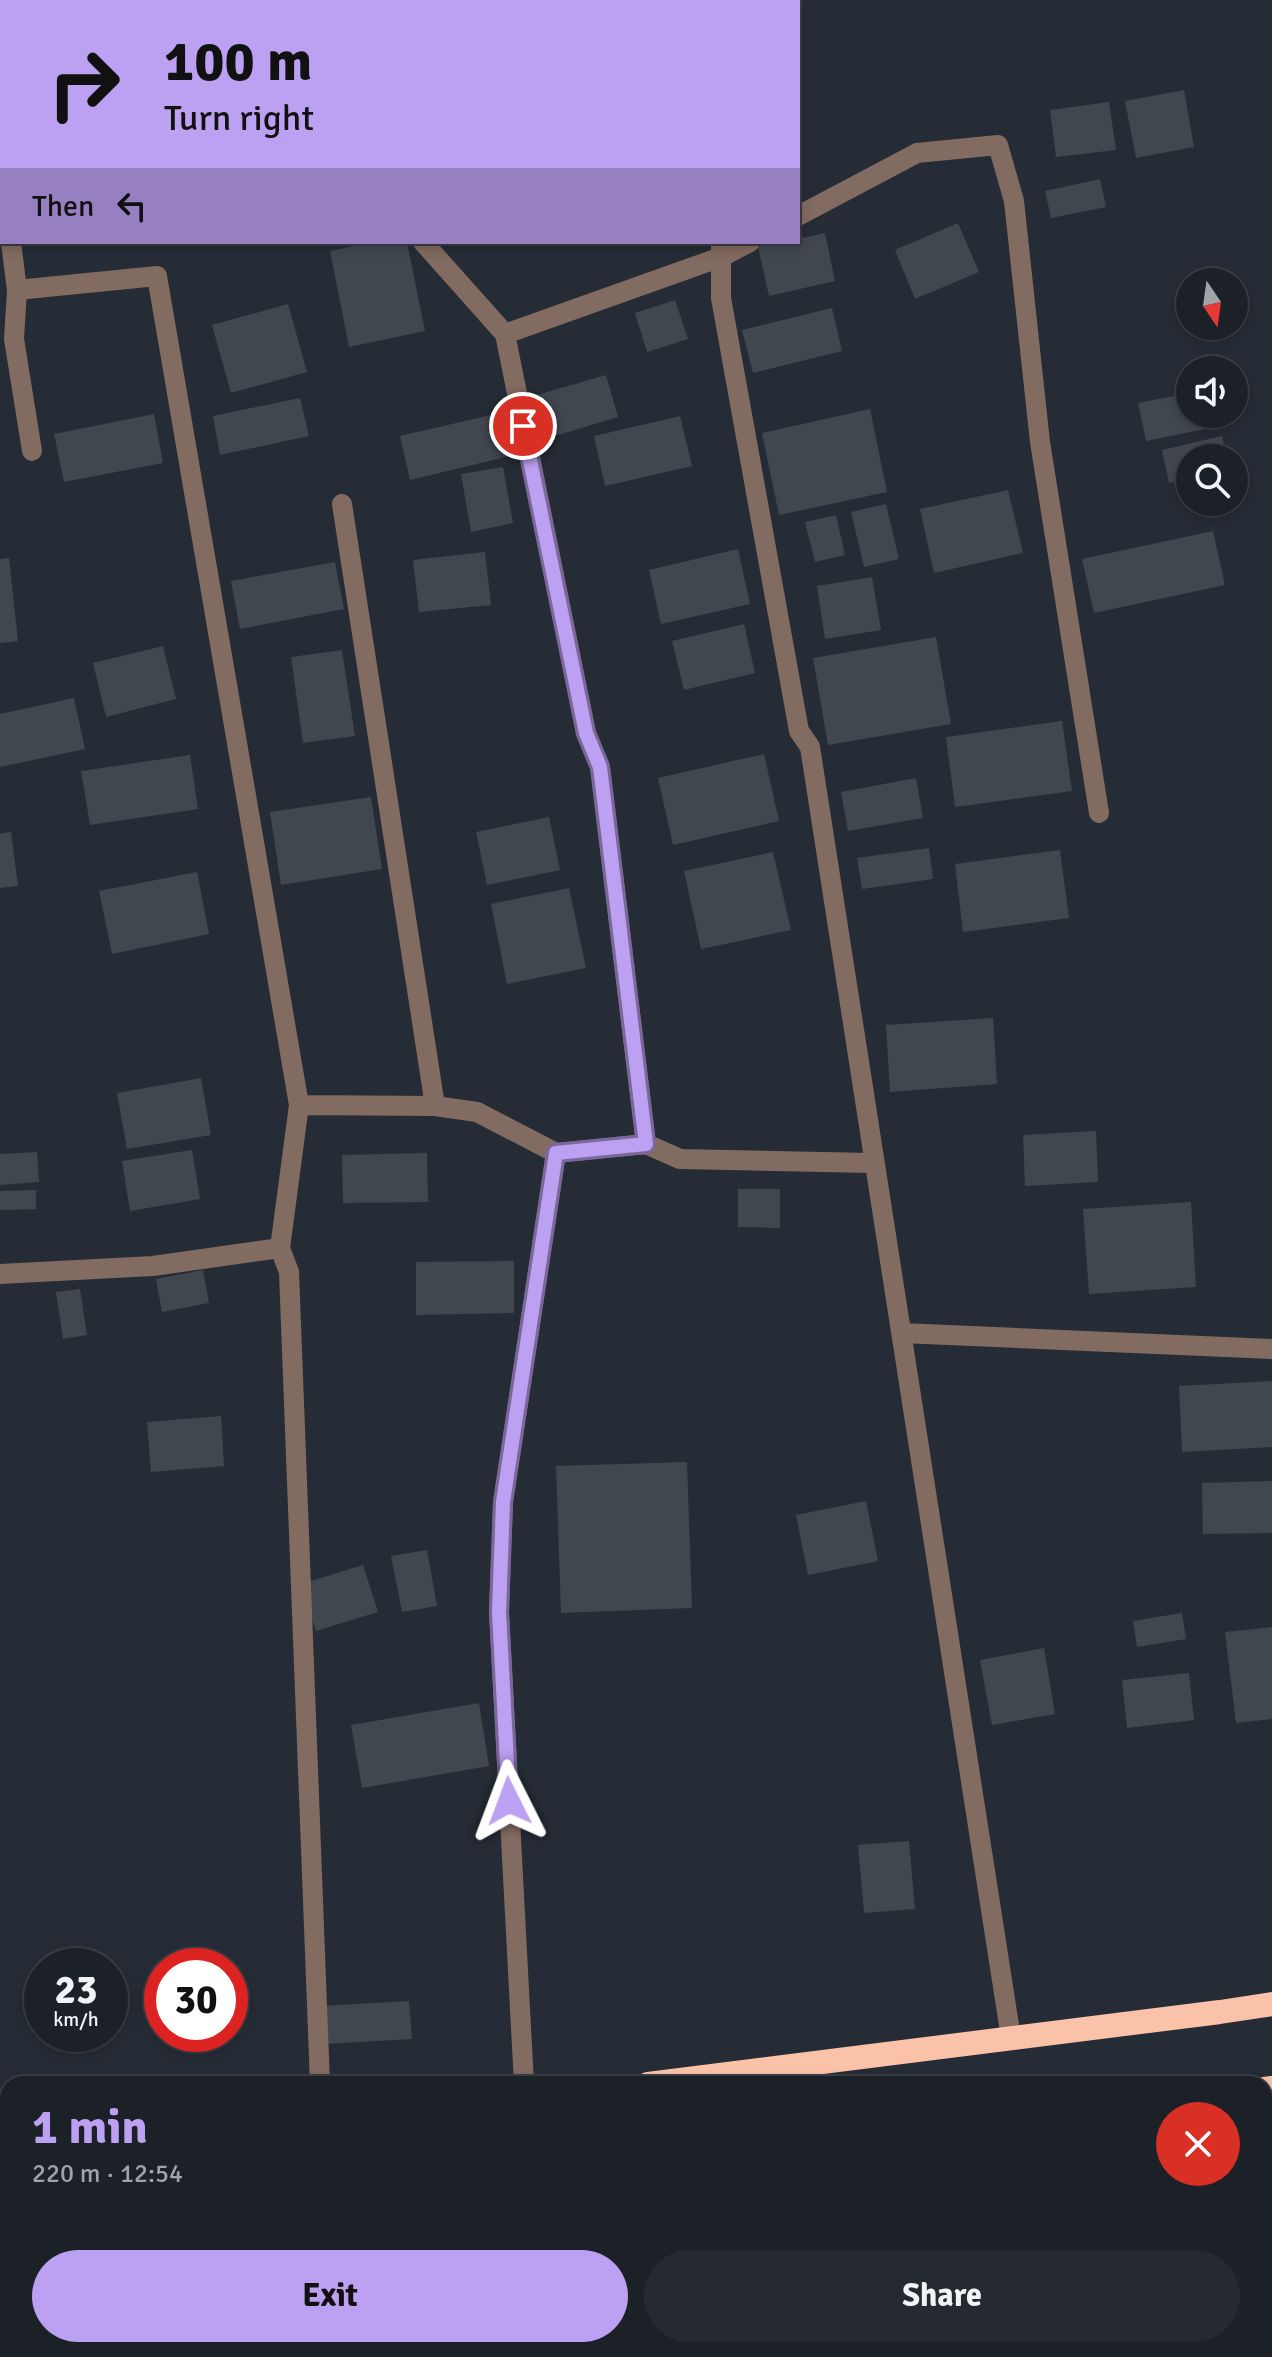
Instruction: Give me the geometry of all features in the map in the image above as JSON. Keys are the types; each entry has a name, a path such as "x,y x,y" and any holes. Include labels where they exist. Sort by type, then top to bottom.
{"highway":[{"path":"711,2076 1272,2004"}],"street":[{"path":"800,215 917,153 998,145 1014,201 1040,442 1099,813"},
{"path":"11,244 17,290 14,339 32,451"},
{"path":"425,244 505,334 586,733 600,767 646,1144"},
{"path":"505,334 743,244"},
{"path":"721,250 721,298 799,731 810,747 872,1163 902,1333 1011,2038"},
{"path":"17,290 157,276 299,1105 280,1248 289,1272 320,2076"},
{"path":"342,504 435,1106"},
{"path":"299,1105 435,1106 477,1112 556,1153 646,1144 680,1159 872,1163"},
{"path":"524,2076 499,1612 503,1502 556,1153"},
{"path":"0,1274 153,1266 280,1248"},
{"path":"902,1333 1272,1349"}],"building":[{"path":"1184,90 1194,147 1136,158 1125,101"},
{"path":"1109,102 1116,150 1056,157 1050,110"},
{"path":"1100,179 1106,207 1051,218 1045,191"},
{"path":"958,223 979,272 915,299 895,250"},
{"path":"825,233 835,281 769,296 758,247 800,244 800,239"},
{"path":"364,244 407,244 425,331 349,347 330,251"},
{"path":"675,300 688,339 647,352 635,313"},
{"path":"288,304 307,372 231,393 212,325"},
{"path":"832,308 842,351 753,373 742,330"},
{"path":"606,375 618,417 542,440 530,397"},
{"path":"1176,396 1176,428 1210,428 1146,441 1138,403"},
{"path":"300,398 309,436 220,455 213,416"},
{"path":"870,409 887,492 779,515 762,433"},
{"path":"504,412 514,455 410,480 400,436"},
{"path":"154,414 163,463 64,482 54,434"},
{"path":"680,416 692,466 605,486 594,436"},
{"path":"1222,436 1224,444 1188,444"},
{"path":"1176,447 1176,481 1169,483 1162,450"},
{"path":"503,467 513,523 471,532 461,474"},
{"path":"1008,490 1023,553 934,573 920,509"},
{"path":"886,504 899,559 864,567 851,512"},
{"path":"836,515 845,555 815,562 805,522"},
{"path":"1213,531 1225,585 1094,613 1082,559"},
{"path":"738,549 750,604 661,624 649,570"},
{"path":"485,552 491,605 419,612 413,560"},
{"path":"9,558 18,641 0,643 0,559"},
{"path":"335,562 344,609 240,629 231,581"},
{"path":"872,577 881,630 825,639 817,586"},
{"path":"744,624 755,673 684,690 672,641"},
{"path":"936,637 951,724 828,745 813,658"},
{"path":"163,646 176,699 106,717 93,663"},
{"path":"342,650 355,736 303,743 291,657"},
{"path":"74,698 85,749 0,767 0,714"},
{"path":"1062,721 1072,791 955,807 946,737"},
{"path":"764,754 779,821 673,845 658,778"},
{"path":"190,755 198,809 90,825 81,771"},
{"path":"916,778 923,818 848,831 841,792"},
{"path":"371,797 382,869 281,885 270,812"},
{"path":"549,817 560,870 487,885 476,832"},
{"path":"11,832 18,886 0,888 0,834"},
{"path":"929,848 933,879 862,889 857,858"},
{"path":"1060,850 1069,918 963,932 955,864"},
{"path":"773,852 791,930 701,949 684,871"},
{"path":"197,872 209,934 112,954 99,891"},
{"path":"569,888 586,968 507,984 491,904"},
{"path":"993,1018 997,1084 890,1092 886,1025"},
{"path":"201,1078 211,1135 127,1149 117,1093"},
{"path":"1096,1131 1098,1182 1025,1186 1023,1135"},
{"path":"192,1150 200,1199 130,1211 122,1161"},
{"path":"37,1152 39,1182 0,1185 0,1154"},
{"path":"427,1153 428,1202 343,1203 342,1155"},
{"path":"738,1189 780,1189 780,1228 738,1227"},
{"path":"36,1190 36,1209 0,1210 0,1191"},
{"path":"1191,1202 1196,1287 1089,1294 1083,1209"},
{"path":"514,1261 514,1313 416,1315 416,1262"},
{"path":"203,1270 209,1303 162,1312 156,1279"},
{"path":"80,1289 87,1335 63,1339 56,1292"},
{"path":"1272,1381 1272,1447 1182,1452 1179,1386"},
{"path":"221,1416 224,1466 151,1472 147,1422"},
{"path":"687,1462 692,1608 561,1613 556,1466"},
{"path":"1272,1481 1272,1533 1203,1534 1202,1483"},
{"path":"866,1501 878,1561 808,1575 796,1515"},
{"path":"427,1550 437,1606 402,1612 391,1556"},
{"path":"363,1565 378,1612 316,1631 301,1584"},
{"path":"1182,1613 1186,1639 1137,1647 1133,1621"},
{"path":"1272,1627 1272,1719 1236,1723 1225,1632"},
{"path":"1044,1648 1055,1714 992,1725 980,1660"},
{"path":"1189,1673 1194,1720 1127,1728 1122,1680"},
{"path":"479,1703 489,1766 362,1788 351,1725"},
{"path":"909,1841 915,1909 864,1913 858,1845"},
{"path":"409,2001 412,2039 324,2044 322,2006"}],"route":[{"path":"509,1801 499,1612 503,1502 556,1153 646,1144 600,767 586,733 523,426"}]}
